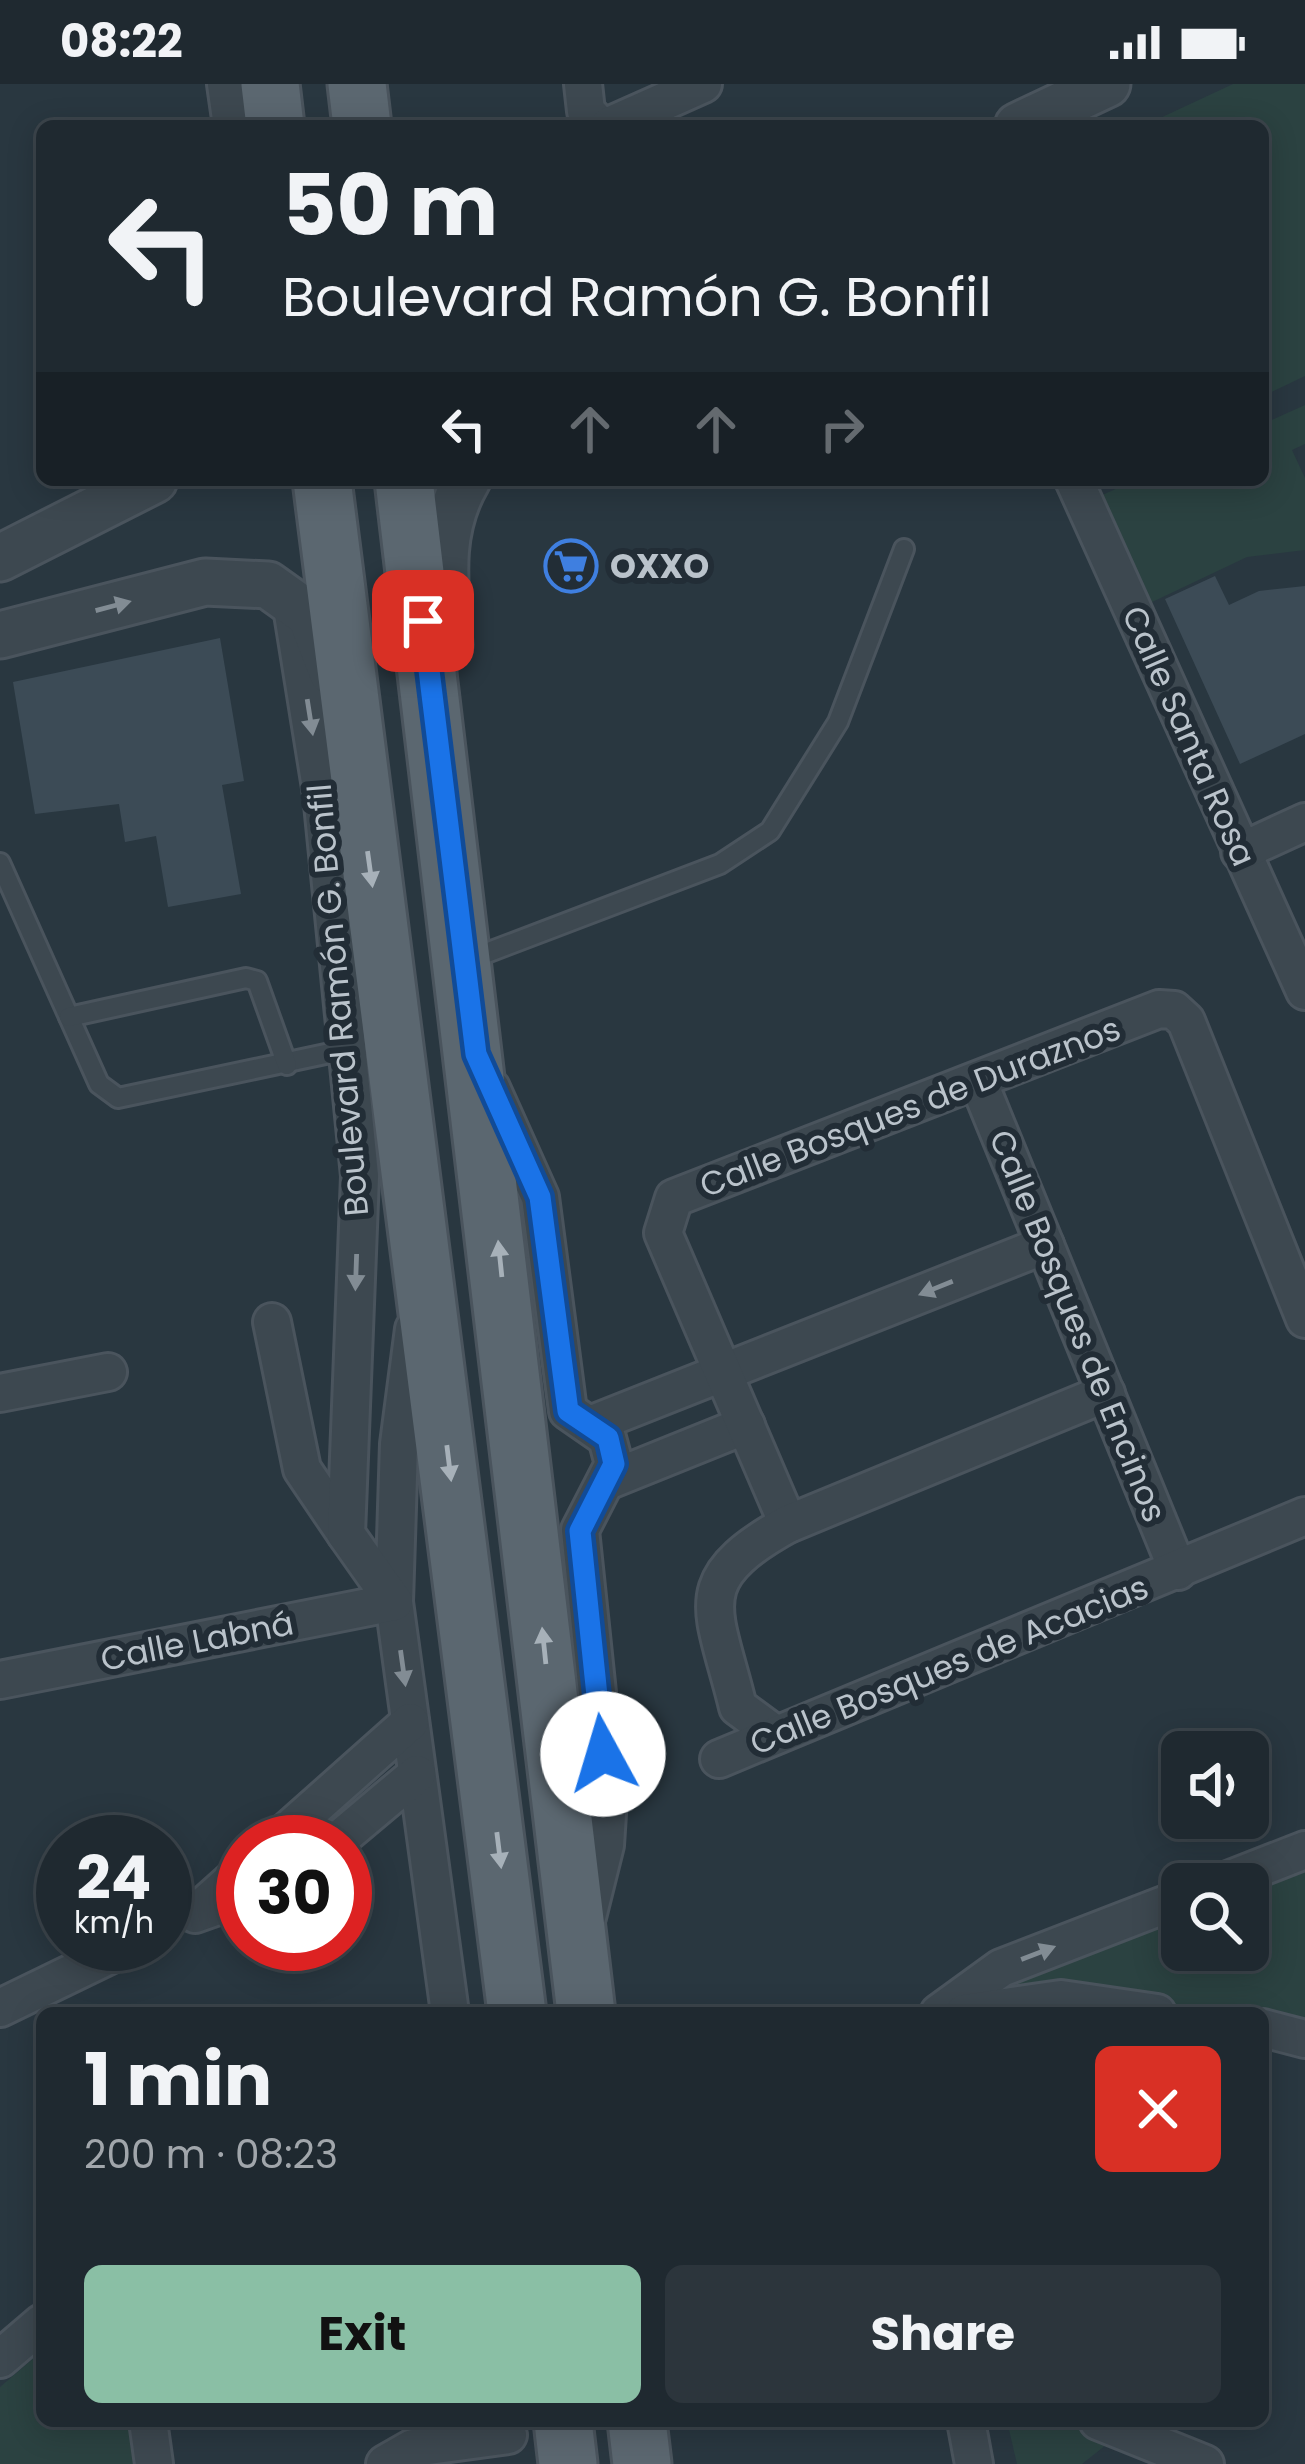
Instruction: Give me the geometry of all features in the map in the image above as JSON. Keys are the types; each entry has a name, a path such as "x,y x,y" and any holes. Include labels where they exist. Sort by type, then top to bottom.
{"main road":[{"path":"270,84 273,120"},
{"path":"360,84 362,120"},
{"name":"Boulevard Ramón G. Bonfil","path":"323,486 516,2007"},
{"path":"405,486 447,809 585,2007"},
{"path":"564,2427 568,2464"},
{"path":"638,2427 642,2464"}],"street":[{"path":"226,84 231,120"},
{"path":"360,84 370,120"},
{"path":"583,84 586,111 594,120"},
{"path":"622,120 703,84"},
{"path":"1031,120 1107,84"},
{"path":"0,558 142,486"},
{"path":"447,809 454,715 443,553 464,486"},
{"name":"Calle Santa Rosa","path":"1077,486 1305,991"},
{"path":"0,635 205,582 268,585 310,615 348,711"},
{"name":"Boulevard Ramón G. Bonfil","path":"291,602 322,794 360,1176 346,1534 394,1602"},
{"path":"1240,852 1305,822"},
{"name":"Calle Bosques de Duraznos","path":"746,1425 664,1233 674,1198 1160,1010 1174,1010 1186,1021 1305,1319"},
{"path":"476,1054 540,1197 568,1411 608,1438 614,1464 580,1531 608,1798 605,1845 578,1949"},
{"name":"Calle Bosques de Encinos","path":"978,1081 1178,1571"},
{"path":"590,1425 1045,1245"},
{"name":"Boulevard Ramón G. Bonfil","path":"423,1260 399,1444 394,1602 449,2007"},
{"path":"272,1322 302,1469 346,1534"},
{"path":"0,1393 108,1372"},
{"path":"776,1735 738,1707 712,1601 718,1578 741,1550 788,1523 1106,1394"},
{"path":"629,1410 641,1467"},
{"path":"607,1481 746,1425 788,1523"},
{"name":"Calle Bosques de Acacias","path":"719,1759 1305,1516"},
{"name":"Calle Labná","path":"0,1680 394,1602"},
{"path":"305,1815 410,1722"},
{"path":"368,1815 417,1774"},
{"path":"1269,1864 1305,1850"},
{"path":"192,1911 216,1892"},
{"path":"947,2007 1001,1968 1161,1906"},
{"path":"0,2008 76,1971"},
{"path":"1009,2007 1061,2000 1112,2007"},
{"path":"1269,2030 1305,2039"},
{"path":"0,2359 36,2328"},
{"path":"149,2427 154,2464"},
{"path":"967,2427 974,2464"},
{"path":"1113,2427 1205,2464"},
{"path":"385,2464 413,2448 508,2440"}],"lane":[{"path":"464,962 720,864 770,831 838,722 904,549"},
{"path":"0,863 99,1084 118,1099 349,1049"},
{"path":"69,1017 246,978 257,981 286,1065"}],"green space":[{"path":"1233,84 1305,84 1305,376 1269,393 1269,120 1156,120"},
{"path":"1305,405 1305,444 1292,450 1305,478 1305,550 1247,557 1148,604 1100,496 1122,486 1269,486 1269,421"},
{"path":"1305,1847 1305,2033 1269,2016 1269,2007 1145,2007 1061,1996 998,2003 1001,1971 1161,1906 1161,1971 1269,1971 1269,1870"},
{"path":"36,2356 36,2427 133,2427 137,2464 0,2464 0,2387"},
{"path":"1008,2427 1110,2427 1121,2433 1082,2464 1017,2464"}],"building":[{"path":"1215,576 1229,605 1259,591 1305,586 1305,734 1240,764 1165,599"},
{"path":"220,638 244,781 222,785 241,894 168,907 156,836 125,842 119,804 35,814 13,682"}],"place":[{"name":"OXXO","path":"571,566"}],"route":[{"path":"423,621 476,1054 540,1197 568,1411 608,1438 614,1464 580,1531 603,1754"}]}
